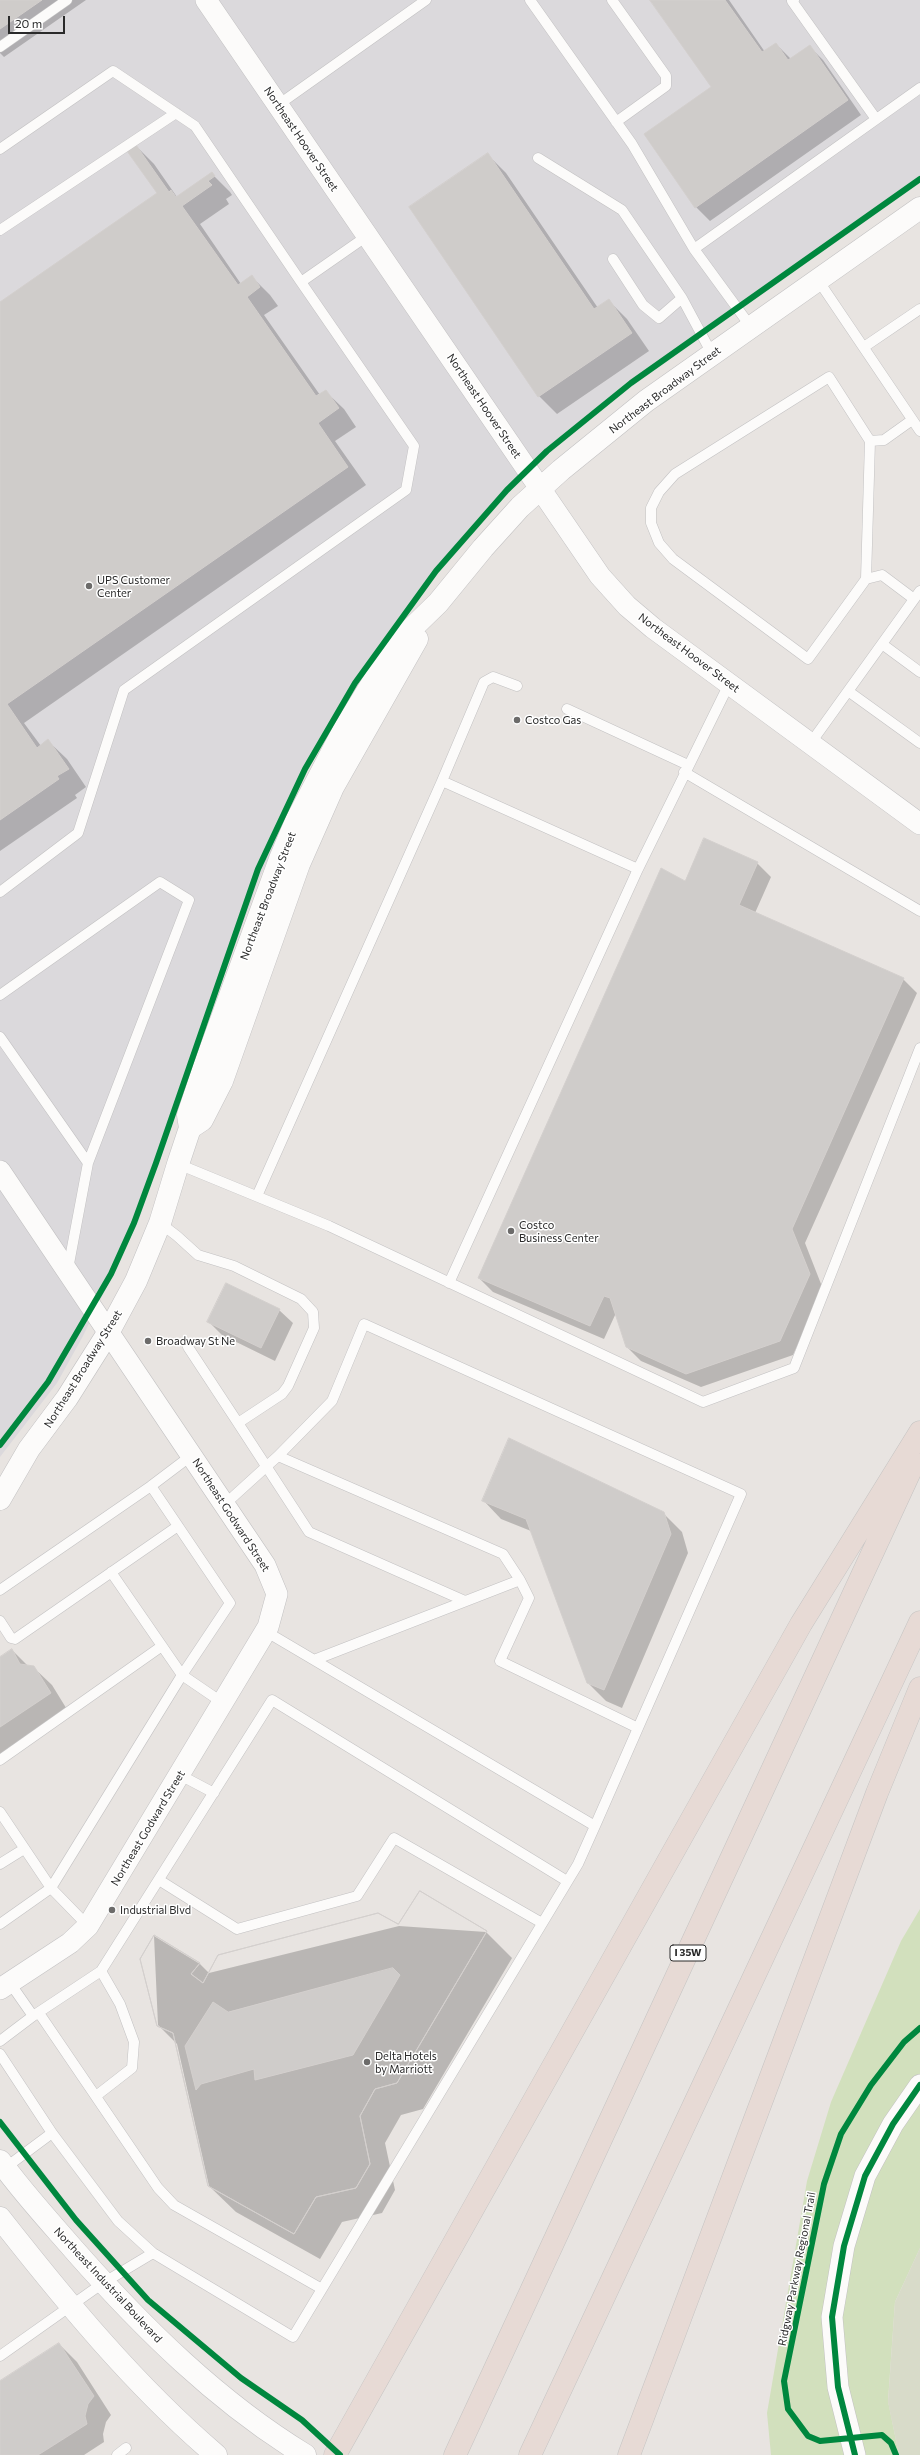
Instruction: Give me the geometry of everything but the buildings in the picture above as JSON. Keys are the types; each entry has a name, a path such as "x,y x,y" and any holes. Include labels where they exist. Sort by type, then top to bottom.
{"highway":[{"path":"335,2455 801,1624 920,1432"},
{"name":"I 35W","path":"455,2455 920,1451"},
{"path":"530,2455 920,1622"},
{"path":"629,2455 877,1793 920,1688"}],"main road":[{"name":"Northeast Broadway Street","path":"0,1499 29,1449 66,1398 108,1333 136,1280 160,1223 190,1128 188,1115 204,1067 280,859 296,821 343,731 387,659 406,634 438,603 482,548 520,507 540,489 640,406 920,208"},
{"name":"Northeast Broadway Street","path":"0,1473 29,1449"},
{"name":"Northeast Industrial Boulevard","path":"3,2164 103,2283 169,2350 237,2407 305,2455"},
{"path":"0,2218 71,2305 132,2375 184,2428 216,2455"}],"street":[{"name":"Northeast Hoover Street","path":"206,0 540,489 600,576 614,593 653,628 920,824"},
{"name":"Northeast Godward Street","path":"0,1171 108,1333 192,1455 273,1581 277,1594 274,1609 265,1631 180,1775 88,1926 70,1943 5,1986"},
{"path":"855,2455 838,2387 832,2317 843,2254 865,2176 893,2124 920,2085"}],"lane":[{"path":"0,47 67,0"},
{"path":"278,105 426,0"},
{"path":"530,0 616,122 694,249 751,327"},
{"path":"612,0 666,76 666,86 616,122"},
{"path":"792,0 876,119"},
{"path":"0,149 113,71 195,126 414,446 406,490 124,690 78,834 0,892"},
{"path":"694,249 920,88"},
{"path":"0,230 176,113"},
{"path":"538,158 622,210 682,298 712,354"},
{"path":"301,282 367,236"},
{"path":"614,259 643,304 660,318 682,298"},
{"path":"818,280 920,431"},
{"path":"864,347 920,309"},
{"path":"829,377 870,441 866,579 808,659 673,559 654,535 651,523 651,508 659,492 675,474 829,377"},
{"path":"870,441 884,440 912,420"},
{"path":"810,744 917,595 882,575 866,579"},
{"path":"882,644 920,672"},
{"path":"257,1196 442,781 484,682 493,677 518,686"},
{"path":"449,1283 638,868 686,768 729,684"},
{"path":"848,691 920,743"},
{"path":"567,709 686,768 920,911"},
{"path":"442,781 638,868"},
{"path":"0,995 160,882 189,900 88,1163 67,1271"},
{"path":"0,1037 88,1163"},
{"path":"178,1164 329,1226 702,1402 794,1368 920,1048"},
{"path":"160,1223 177,1236 198,1256 234,1266 301,1299 313,1312 314,1328 288,1386 282,1394 238,1424"},
{"path":"0,2054 52,2132 118,2221 153,2253 293,2338 567,1881 595,1826 742,1494 364,1324 332,1401 278,1456 266,1465 224,1505"},
{"path":"188,1347 309,1532 465,1601"},
{"path":"0,1590 151,1486 192,1455"},
{"path":"278,1456 503,1554 520,1580 529,1598 500,1661 638,1728"},
{"path":"0,1924 51,1888 182,1676 230,1603 151,1486"},
{"path":"0,1621 11,1638 15,1639 178,1526"},
{"path":"111,1572 182,1676 223,1703"},
{"path":"314,1660 520,1580"},
{"path":"265,1631 595,1826"},
{"path":"0,1760 162,1646"},
{"path":"0,2041 101,1971 272,1700 567,1881"},
{"path":"180,1775 214,1793"},
{"path":"0,1812 51,1888 88,1926"},
{"path":"159,1880 237,1929 357,1896 394,1838 542,1923"},
{"path":"0,1864 24,1849"},
{"path":"96,2096 132,2068 134,2042 120,2004 101,1971"},
{"path":"5,1986 36,2015 96,2096 158,2188 174,2205 322,2289"},
{"path":"3,2164 52,2132"},
{"path":"0,2356 103,2283 153,2253"},
{"path":"117,2455 126,2448"}],"shaded area":[{"path":"0,0 920,0 920,176 646,369 584,418 508,485 433,572 354,684 317,746 260,877 162,1147 139,1220 83,1336 57,1383 0,1457"}],"green space":[{"path":"920,1909 920,2248 895,2302 888,2401 899,2455 771,2455 767,2413 807,2181 831,2102 901,1941"},
{"path":"920,2248 920,2455 899,2455 888,2402 895,2302"}],"cycle path":[{"path":"0,1445 48,1382 111,1274 134,1223 156,1163 258,869 305,769 355,683 436,571 507,490 547,451 631,383 920,179"},
{"name":"Ridgway Parkway Regional Trail","path":"896,2455 891,2443 882,2435 820,2441 808,2436 788,2409 784,2381 824,2184 841,2134 871,2085 904,2042 920,2028"},
{"path":"855,2455 838,2387 832,2317 844,2246 865,2176 893,2124 920,2085"},
{"path":"0,2122 76,2220 148,2300 241,2378 302,2420 340,2455"}],"place":[{"name":"UPS Customer Center","path":"89,586"},
{"name":"Costco Gas","path":"517,720"},
{"name":"Costco Business Center","path":"511,1231"},
{"name":"Broadway St Ne","path":"148,1341"},
{"name":"Industrial Blvd","path":"112,1910"},
{"name":"Delta Hotels by Marriott","path":"367,2062"}]}
